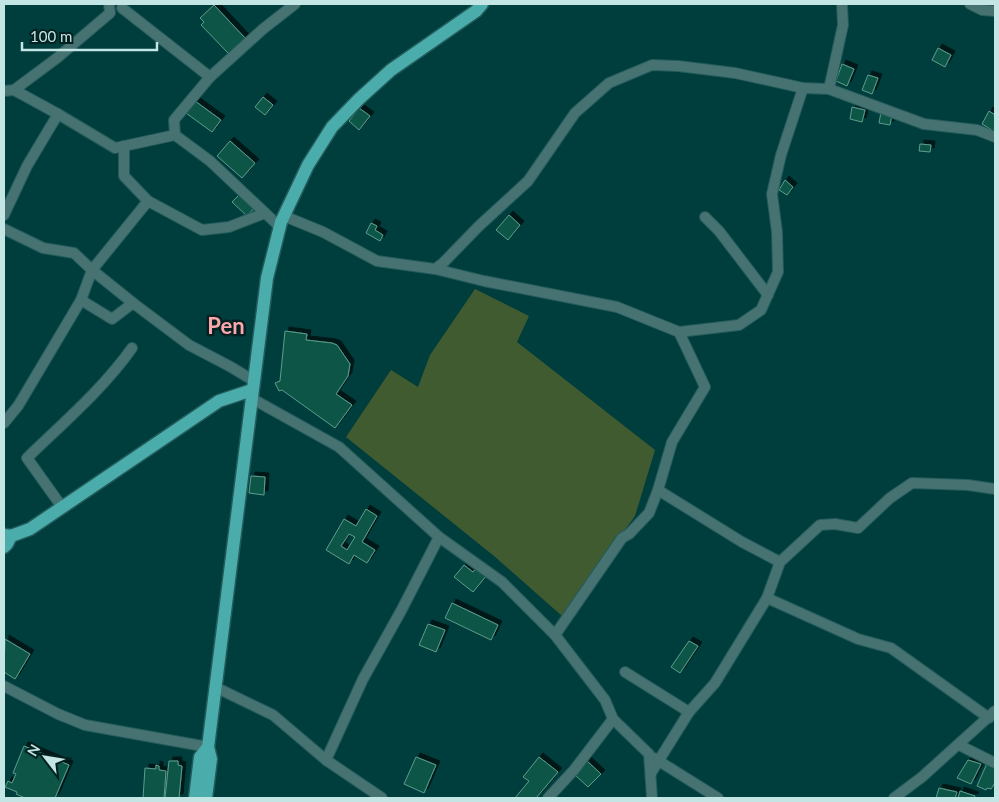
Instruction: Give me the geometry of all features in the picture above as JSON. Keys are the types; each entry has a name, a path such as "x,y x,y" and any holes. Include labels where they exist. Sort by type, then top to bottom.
{"main road":[{"path":"206,798 211,759 208,747 252,390 267,278 282,221 308,165 332,127 391,70 476,11 482,4"},
{"path":"6,539 30,529 219,400 252,390"},
{"path":"195,798 200,757 208,747"}],"street":[{"path":"174,135 174,120 210,77 263,29 295,4"},
{"path":"829,89 843,25 842,4"},
{"path":"970,4 995,11"},
{"path":"9,91 57,58 110,8 124,6 210,77"},
{"path":"435,269 528,181 575,113 609,83 652,65 735,73 802,88 829,89 924,124 976,130 995,137"},
{"path":"9,91 58,114 115,148 174,135 210,161 265,213 282,221 323,232 377,261 435,269 484,281 617,307 679,332 739,325 761,310 778,272 777,232 772,194 781,155 802,88"},
{"path":"4,215 27,166 58,114"},
{"path":"124,146 124,176 148,201 202,230 229,227 265,213"},
{"path":"4,422 18,406 81,300 92,270 148,201"},
{"path":"705,217 719,231 768,295"},
{"path":"4,229 44,248 74,253 133,303 189,345 231,367 252,390 339,447 439,537 502,582 555,635 605,700 613,718 653,757 718,798"},
{"path":"81,300 112,319 133,303"},
{"path":"555,635 622,538 630,534 649,513 672,442 704,387 679,332"},
{"path":"62,507 26,458 68,419 120,366 132,348"},
{"path":"652,798 650,774 653,757 670,743 689,712 715,683 767,598 780,562 820,525 860,526 890,498 912,484 968,485 995,489"},
{"path":"658,490 742,542 780,562"},
{"path":"326,760 363,678 401,611 439,537"},
{"path":"767,598 858,639 891,648 992,714 922,777 894,798"},
{"path":"625,672 689,712"},
{"path":"4,686 58,714 85,725 208,747"},
{"path":"216,687 273,715 326,760 382,798"},
{"path":"548,798 574,770 613,718"},
{"path":"959,745 995,763"}],"green space":[{"path":"475,289 529,316 517,342 655,450 635,516 562,616 494,556 346,437 391,370 418,387 430,355"}],"building":[{"path":"214,5 245,38 229,54 201,25 204,22 200,18"},
{"path":"938,48 951,55 945,67 932,60"},
{"path":"842,64 854,69 847,86 836,81"},
{"path":"868,75 878,78 872,94 862,90"},
{"path":"263,97 273,105 265,115 255,107"},
{"path":"195,101 221,120 212,132 186,113"},
{"path":"852,107 865,110 862,122 850,119"},
{"path":"359,108 370,116 359,130 349,121"},
{"path":"989,111 995,115 995,134 982,124"},
{"path":"881,112 892,114 890,125 879,123"},
{"path":"230,141 255,163 242,178 217,156"},
{"path":"920,144 931,145 930,152 919,151"},
{"path":"785,180 793,187 787,195 779,190"},
{"path":"241,193 256,206 247,216 232,202"},
{"path":"509,215 520,225 508,240 496,230"},
{"path":"371,223 377,226 375,230 383,235 380,241 366,233"},
{"path":"285,331 307,334 306,340 337,345 350,364 348,376 336,394 352,405 335,428 282,390 279,391 275,383 280,381"},
{"path":"251,476 265,477 264,495 249,493"},
{"path":"366,509 377,516 362,542 375,550 367,563 354,555 349,564 326,550 344,519 356,526","holes":["349,534 355,537 347,550 341,546"]},
{"path":"464,565 473,572 477,567 487,575 473,592 454,577"},
{"path":"452,603 498,625 491,640 445,618"},
{"path":"428,624 445,630 436,652 419,645"},
{"path":"5,639 30,654 15,679 4,672"},
{"path":"689,641 698,646 680,673 671,667"},
{"path":"24,746 69,765 55,798 25,798 5,787 8,781 12,783 16,774 13,773"},
{"path":"416,757 436,765 424,793 404,784"},
{"path":"539,757 558,772 536,798 515,798 529,781 523,777"},
{"path":"968,760 981,764 971,784 957,778"},
{"path":"169,761 178,761 178,765 182,766 179,798 165,798"},
{"path":"587,761 601,774 588,787 574,774"},
{"path":"988,761 995,764 995,783 991,789 987,788 986,790 977,786"},
{"path":"156,765 159,766 159,770 166,771 164,798 143,798 145,768 156,769"},
{"path":"939,788 957,792 955,798 936,798"},
{"path":"960,791 975,796 974,798 958,798"}],"district":[{"name":"Pen","path":"226,325"}]}
